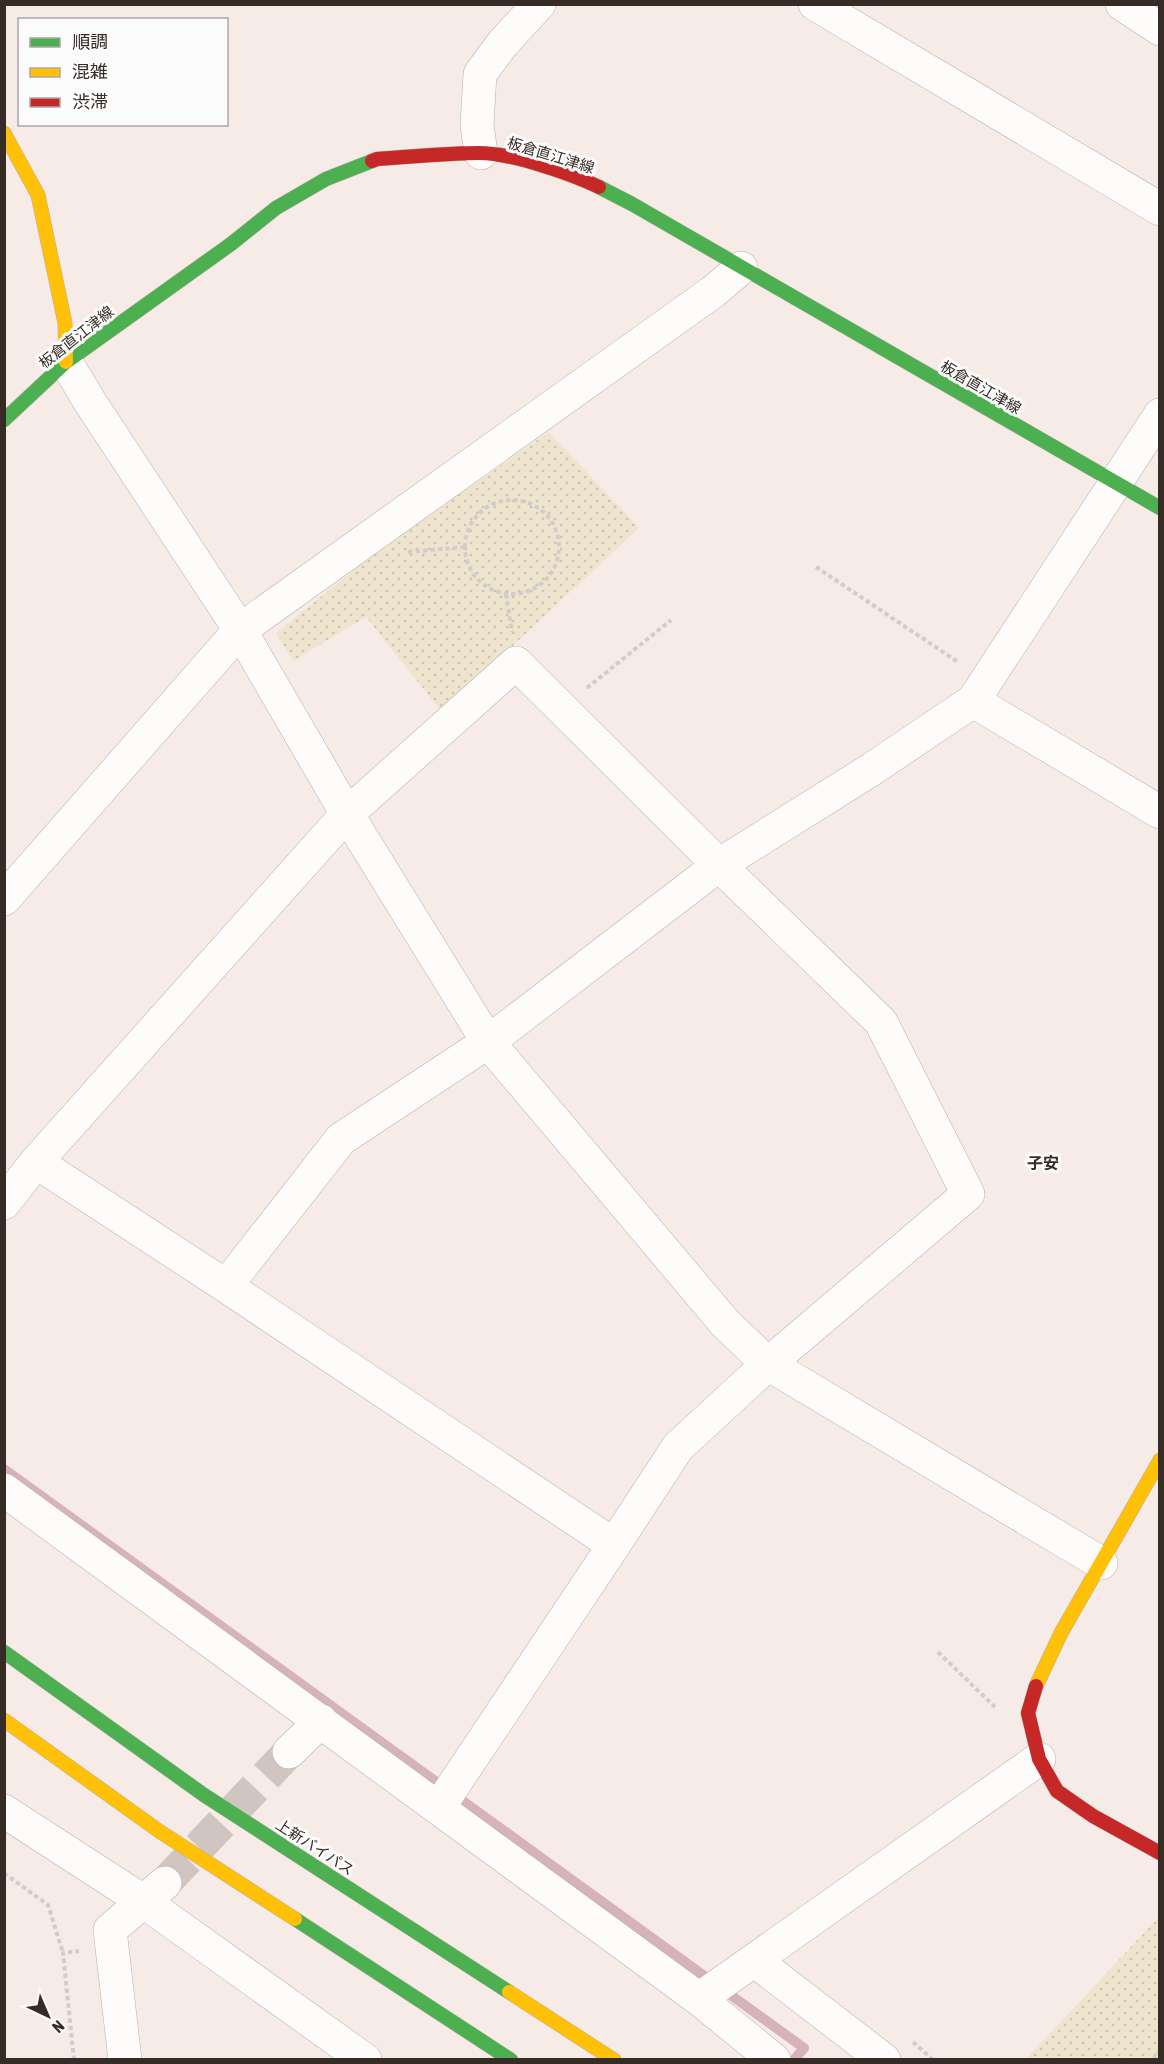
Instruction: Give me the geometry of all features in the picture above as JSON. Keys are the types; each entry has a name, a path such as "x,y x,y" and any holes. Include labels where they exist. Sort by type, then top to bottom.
{"main road":[{"path":"4,132 38,195 65,322 66,362"},
{"name":"板倉直江津線","path":"4,420 66,362 231,244 276,208 326,179 377,159 482,153 521,160 581,178 632,204 1160,508"},
{"path":"1160,1460 1061,1633 1039,1677 1028,1713 1039,1759 1057,1791 1093,1816 1160,1853"},
{"name":"上新バイパス","path":"4,1652 204,1795 614,2060"},
{"path":"4,1720 159,1832 511,2060"}],"street":[{"path":"482,153 477,125 480,74 503,43 538,4"},
{"path":"814,4 1160,209"},
{"path":"1122,4 1160,29"},
{"path":"4,899 240,630 714,291 741,268"},
{"path":"66,362 240,630 346,814 488,1042 725,1323 768,1364 1101,1563"},
{"path":"226,1286 341,1139 488,1042 719,865 872,769 980,691 1160,415"},
{"path":"4,1203 36,1162 346,814 516,663 881,1022 968,1194 768,1364 678,1446 439,1807"},
{"path":"980,691 1160,812"},
{"path":"36,1162 614,1545"},
{"path":"4,1490 699,1999 774,2060"},
{"path":"290,1752 321,1721"},
{"path":"699,1999 1039,1759"},
{"path":"4,1811 154,1892 364,2060"},
{"path":"125,2060 110,1930 154,1892"},
{"path":"754,1960 884,2060"}],"path":[{"path":"502,500 519,500 533,504 545,513 554,526 559,540 559,555 554,570 545,582 532,591 518,595 501,594 486,588 474,577 467,563 464,547 467,531 475,517 487,506 502,500"},
{"path":"373,536 386,554 464,547"},
{"path":"816,567 980,691"},
{"path":"562,708 670,620"},
{"path":"938,1652 1002,1714"},
{"path":"4,1873 48,1905 63,1953 74,2060"},
{"path":"63,1953 112,1947"},
{"path":"1153,2060 1160,2051"}],"shaded area":[{"path":"549,432 639,528 442,712 366,617 293,661 276,633 381,548"},
{"path":"1159,1917 1159,2059 1026,2059"}],"waterway":[{"path":"4,1469 804,2048 794,2060"}],"tunnel":[{"path":"165,1883 289,1752"}],"traffic: fast":[{"path":"4,420 66,362 231,244 276,208 326,179 372,161"},
{"path":"599,187 1160,508"},
{"path":"4,1652 204,1795 509,1992"},
{"path":"295,1919 511,2060"}],"traffic: slow":[{"path":"4,133 38,195 65,323 66,362"},
{"path":"1036,1686 1061,1633 1160,1460"},
{"path":"4,1720 159,1831 295,1919"},
{"path":"509,1992 614,2060"}],"traffic: jam":[{"path":"372,161 441,154 492,154 540,165 599,187"},
{"path":"1036,1686 1028,1713 1039,1759 1057,1791 1093,1816 1160,1853"}],"district":[{"name":"子安","path":"1043,1163"}]}
